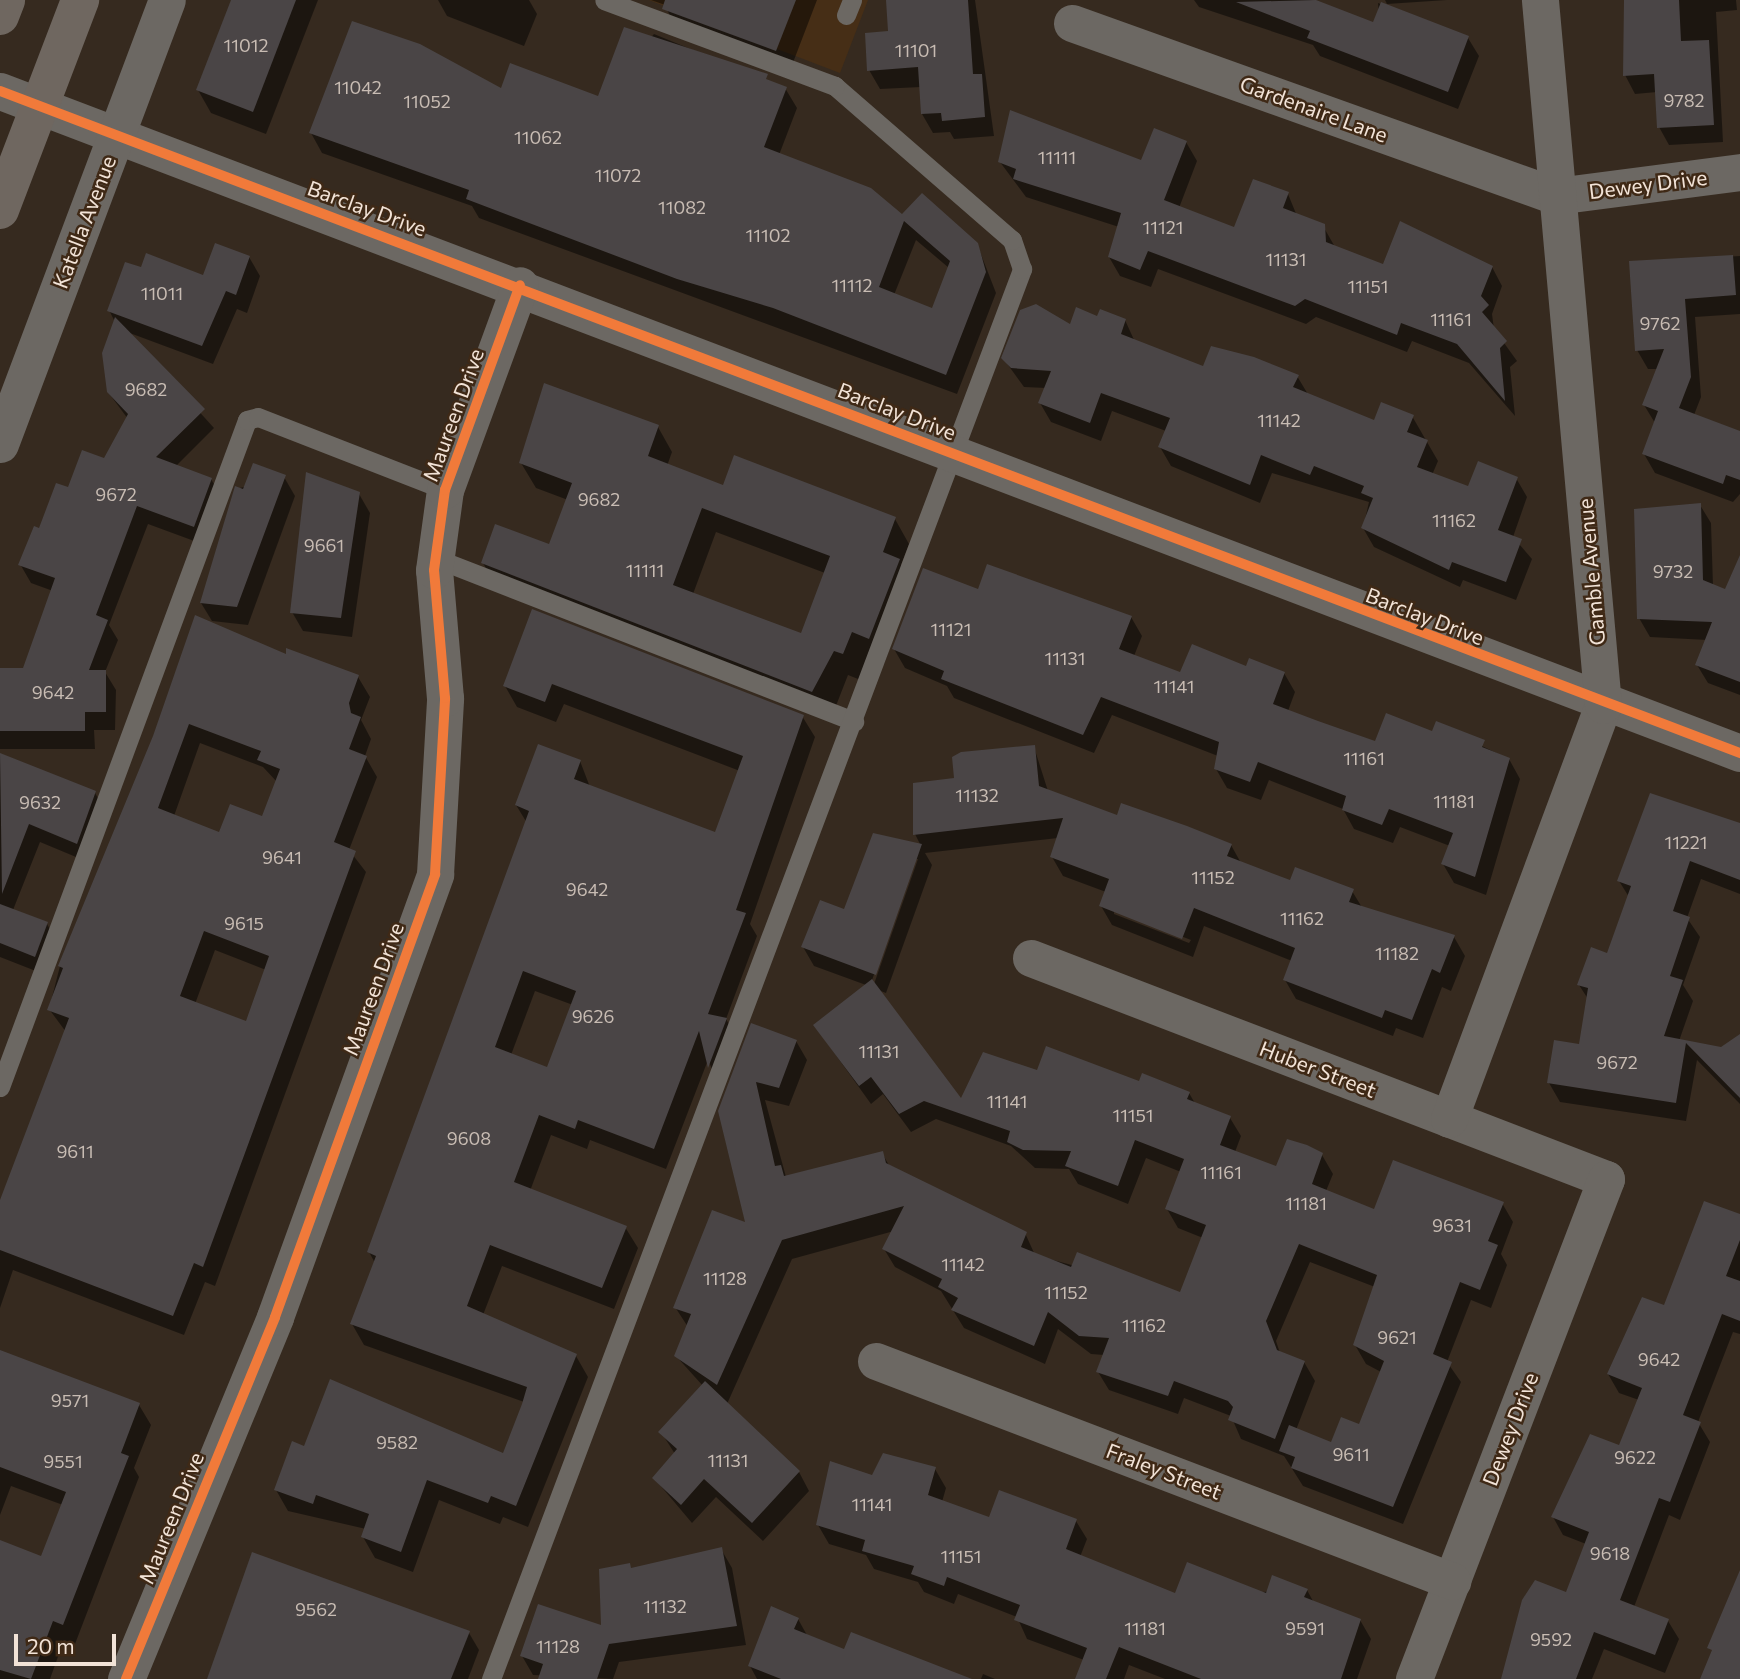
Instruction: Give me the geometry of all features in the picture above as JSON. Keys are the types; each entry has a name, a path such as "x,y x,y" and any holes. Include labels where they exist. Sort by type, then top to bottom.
{"main road":[{"path":"0,16 6,0"},
{"path":"0,210 80,0"}],"street":[{"name":"Katella Avenue","path":"0,444 167,0"},
{"name":"Gamble Avenue","path":"1449,1119 1603,705 1556,195 1541,0"},
{"name":"Gardenaire Lane","path":"1072,23 1556,195"},
{"name":"Barclay Drive","path":"0,91 520,285 1603,705 1740,752"},
{"name":"Dewey Drive","path":"1556,195 1740,172"},
{"name":"Maureen Drive","path":"126,1679 275,1317 435,874 445,698 435,558 445,490 520,285"},
{"name":"Huber Street","path":"1031,958 1606,1179"},
{"name":"Dewey Drive","path":"1415,1679 1606,1179"},
{"name":"Fraley Street","path":"876,1361 1451,1581"}],"lane":[{"path":"491,1679 956,454 1022,269 1012,240 835,86 604,0"},
{"path":"0,1087 247,420 258,417 445,490"},
{"path":"435,558 854,721"}],"shaded area":[{"path":"649,0 868,0 840,73"}],"building":[{"path":"231,0 296,0 253,112 196,90"},
{"path":"665,0 796,0 776,51 662,9"},
{"path":"886,0 968,0 973,74 982,74 985,117 942,121 941,113 921,114 918,67 867,71 865,33 888,31"},
{"path":"1316,0 1373,22 1381,2 1469,36 1448,92 1307,38 1310,31 1236,2"},
{"path":"1624,0 1679,0 1681,41 1709,40 1714,125 1657,128 1654,74 1623,76"},
{"path":"352,21 420,44 501,88 510,63 598,96 624,27 768,74 766,79 787,87 764,147 871,188 902,214 922,193 978,243 986,272 946,375 773,308 677,279 466,199 469,190 309,133","holes":["904,221 950,261 932,308 879,287"]},
{"path":"1010,110 1141,160 1154,128 1187,141 1164,200 1234,227 1253,179 1289,192 1283,208 1325,224 1326,242 1383,264 1400,221 1493,266 1481,296 1489,305 1482,312 1507,341 1500,348 1505,401 1457,344 1401,323 1397,335 1305,299 1295,306 1148,251 1140,270 1108,257 1121,213 1013,179 1016,169 998,162"},
{"path":"215,243 250,256 236,295 226,291 202,346 107,311 125,262 141,267 146,253 203,275"},
{"path":"1733,255 1736,295 1685,299 1691,377 1679,408 1740,431 1740,480 1726,475 1723,484 1642,454 1658,411 1642,405 1664,349 1635,351 1629,261"},
{"path":"1036,304 1070,324 1076,307 1097,316 1100,309 1126,319 1121,334 1203,366 1211,346 1254,357 1299,375 1293,387 1374,420 1381,402 1414,415 1407,432 1428,440 1417,467 1468,486 1478,461 1518,477 1498,530 1522,539 1506,582 1452,562 1449,570 1361,528 1373,498 1361,493 1364,486 1314,466 1310,475 1261,455 1250,485 1158,447 1170,418 1101,393 1090,423 1038,403 1051,371 1011,368 1001,358 1020,310"},
{"path":"115,317 205,409 156,457 212,478 194,527 137,506 96,615 108,620 89,670 106,670 106,712 85,712 85,731 0,731 0,668 23,668 55,578 18,565 34,526 39,528 56,483 68,487 82,450 104,458 128,414 107,392 102,353"},
{"path":"544,383 659,425 648,456 723,485 734,455 896,517 883,552 900,559 869,639 852,632 843,654 834,651 812,692 481,563 495,524 549,544 572,483 519,463","holes":["702,508 830,556 801,633 673,585"]},
{"path":"253,463 286,475 237,607 200,603 235,486 243,489"},
{"path":"306,472 360,492 341,618 290,613"},
{"path":"1701,503 1703,580 1725,589 1740,555 1740,682 1695,665 1712,622 1637,619 1634,509"},
{"path":"987,564 1132,616 1119,649 1180,672 1192,644 1246,666 1249,658 1285,672 1273,704 1318,721 1375,741 1386,713 1432,731 1436,721 1485,740 1482,747 1510,758 1475,877 1441,864 1453,833 1389,809 1382,825 1342,810 1346,796 1258,762 1250,782 1214,769 1219,742 1101,697 1083,735 941,679 944,671 892,649 923,568 978,589"},
{"path":"532,609 804,715 736,910 746,913 708,1014 727,1018 708,1068 699,1031 654,1149 578,1120 575,1129 539,1115 514,1182 627,1226 602,1288 490,1245 467,1306 577,1354 516,1506 491,1496 488,1503 427,1480 401,1552 361,1537 369,1514 316,1495 313,1504 274,1490 292,1441 304,1446 330,1379 503,1453 522,1404 527,1387 350,1324 376,1256 367,1252 529,811 515,805 538,744 581,760 574,779 715,832 743,756 552,684 545,702 503,686","holes":["523,971 576,991 547,1067 495,1047"]},
{"path":"195,615 286,654 286,648 359,675 349,703 351,713 361,717 349,749 367,756 334,842 356,851 203,1267 194,1263 173,1316 0,1250 0,1200 69,1018 47,1010 63,968 58,966 153,736","holes":["189,724 261,751 257,760 280,769 262,816 230,804 219,832 158,808","204,931 269,956 246,1021 180,996"]},
{"path":"1035,745 1039,786 1117,815 1121,803 1187,826 1232,844 1227,856 1290,880 1295,867 1354,889 1349,902 1455,935 1440,973 1432,969 1412,1020 1385,1010 1382,1018 1283,980 1295,948 1194,908 1182,939 1099,906 1109,879 1050,857 1063,818 913,835 913,783 954,778 952,757 961,752"},
{"path":"0,753 96,791 77,844 29,824 2,894"},
{"path":"1650,793 1740,823 1740,880 1690,861 1673,911 1690,917 1670,976 1683,980 1664,1036 1721,1047 1740,1034 1740,1098 1686,1043 1676,1103 1547,1083 1554,1040 1579,1044 1588,988 1577,985 1591,947 1607,953 1631,886 1617,881"},
{"path":"873,833 922,844 876,975 801,947 820,900 844,909"},
{"path":"0,904 48,922 35,957 0,943"},
{"path":"872,979 961,1098 983,1052 1037,1070 1046,1046 1139,1081 1142,1073 1190,1092 1187,1099 1231,1116 1220,1145 1276,1166 1287,1139 1307,1145 1323,1153 1312,1184 1374,1209 1393,1160 1504,1202 1488,1241 1498,1245 1480,1290 1460,1282 1433,1354 1452,1362 1393,1507 1291,1468 1295,1457 1279,1451 1289,1425 1331,1442 1341,1417 1359,1424 1384,1361 1353,1345 1377,1275 1299,1244 1266,1321 1277,1350 1305,1361 1275,1439 1228,1420 1233,1407 1228,1401 1174,1381 1168,1396 1096,1372 1109,1338 1079,1336 1048,1312 1034,1346 951,1310 958,1298 938,1287 942,1279 882,1249 904,1206 782,1240 717,1385 674,1356 691,1314 673,1308 712,1210 745,1222 718,1111 751,1023 797,1040 779,1088 756,1082 775,1166 781,1165 784,1176 883,1151 886,1163 1027,1232 1021,1247 1071,1267 1077,1252 1180,1292 1206,1225 1165,1209 1184,1159 1135,1140 1118,1186 1065,1166 1071,1151 1023,1150 1007,1142 1010,1131 924,1101 899,1114 871,1077 859,1086 813,1025"},
{"path":"1704,1201 1740,1214 1740,1240 1726,1276 1740,1281 1740,1321 1722,1314 1683,1415 1701,1422 1670,1502 1659,1498 1620,1600 1669,1619 1655,1655 1594,1632 1576,1679 1501,1679 1522,1600 1535,1580 1566,1592 1589,1532 1551,1517 1590,1434 1619,1445 1642,1388 1607,1374 1642,1297 1664,1305"},
{"path":"0,1350 140,1403 121,1453 129,1456 63,1625 53,1621 31,1679 0,1670 0,1540 41,1556 66,1492 0,1467"},
{"path":"705,1381 800,1471 752,1523 704,1479 681,1505 652,1478 677,1449 658,1432"},
{"path":"883,1453 936,1467 928,1495 989,1517 999,1490 1077,1519 1066,1549 1175,1593 1187,1562 1266,1593 1272,1575 1308,1589 1304,1597 1361,1619 1341,1679 1201,1679 1119,1647 1106,1679 1075,1679 1087,1648 1014,1620 1020,1605 947,1577 944,1586 911,1574 914,1566 862,1551 865,1540 816,1525 830,1461 872,1475"},
{"path":"722,1547 737,1626 609,1644 597,1679 538,1679 543,1664 520,1656 538,1604 601,1625 599,1569 630,1563 631,1568"},
{"path":"252,1552 470,1631 451,1679 207,1679"},
{"path":"1740,1570 1740,1679 1700,1679 1712,1650 1707,1648"},
{"path":"771,1606 799,1618 794,1629 844,1649 851,1632 972,1679 781,1679 748,1666"}],"cycle path":[{"path":"0,91 1740,753"},
{"path":"126,1679 275,1317 435,874 445,698 434,570 445,490 520,285"}]}
